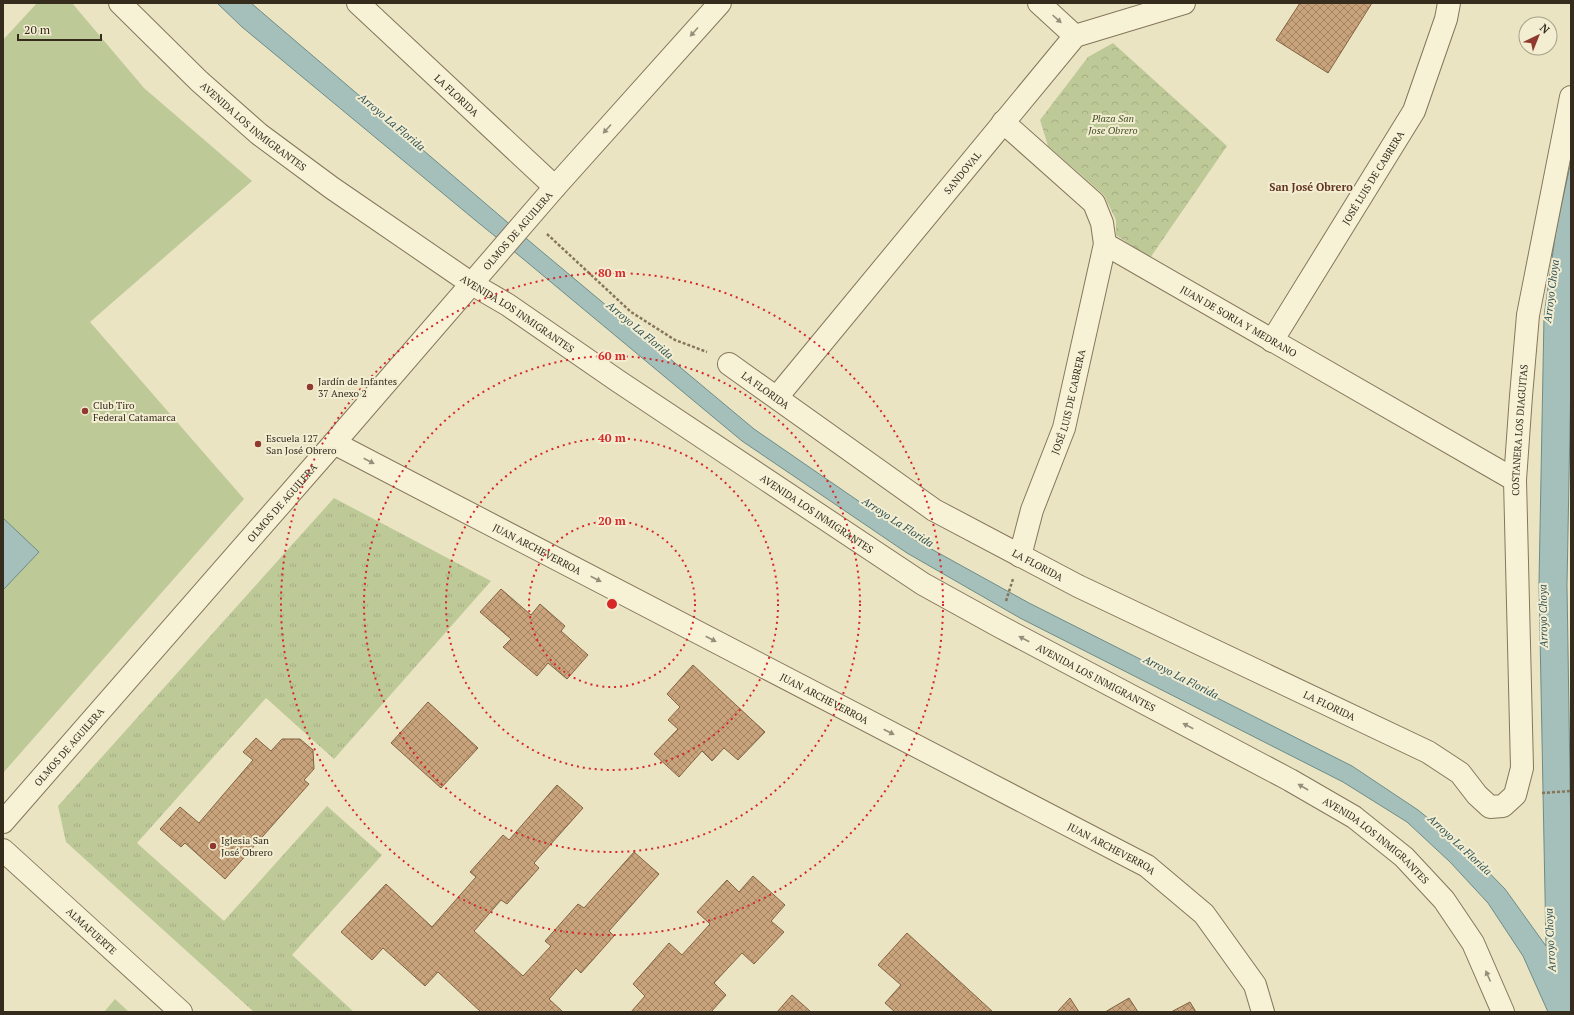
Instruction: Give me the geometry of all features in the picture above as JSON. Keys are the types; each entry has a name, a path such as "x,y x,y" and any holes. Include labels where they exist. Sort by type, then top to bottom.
{"street":[{"name":"AVENIDA LOS INMIGRANTES","path":"120,3 199,81 260,134 332,188 472,284 508,305 618,381 923,584 999,626 1290,780 1354,817 1404,857 1444,900 1473,943 1503,1012"},
{"name":"OLMOS DE AGUILERA","path":"3,822 528,218 720,3"},
{"path":"1039,3 1075,36 1184,3"},
{"name":"JOSÉ LUIS DE CABRERA","path":"1272,340 1414,111 1446,19 1449,3"},
{"name":"LA FLORIDA","path":"363,4 556,187"},
{"name":"SANDOVAL","path":"777,397 1075,36"},
{"name":"COSTANERA LOS DIAGUITAS","path":"1522,768 1515,480 1520,396 1528,315 1571,97"},
{"path":"1004,122 1094,203 1102,223 1105,244"},
{"name":"JOSÉ LUIS DE CABRERA","path":"1020,556 1032,510 1064,428 1105,244"},
{"name":"JUAN DE SORIA Y MEDRANO","path":"1105,244 1515,480"},
{"name":"LA FLORIDA","path":"729,364 934,510 1078,586 1428,752 1460,773 1477,795 1490,807 1504,806 1515,795 1522,768"},
{"name":"JUAN ARCHEVERROA","path":"334,443 1147,866 1204,914 1255,985 1262,1012"},
{"name":"ALMAFUERTE","path":"3,850 181,1012"}],"path":[{"path":"563,248 631,312 675,340 712,353 729,364"},
{"path":"999,626 1020,556"}],"green space":[{"name":"Club Tiro Federal Catamarca","path":"37,3 72,3 144,88 252,181 90,322 244,499 3,773 3,40"},
{"name":"Plaza San Jose Obrero","path":"1113,43 1227,146 1150,258 1116,235 1116,220 1104,195 1048,146 1040,120 1088,57"},
{"path":"334,498 491,581 334,759 266,698 137,843 224,921 327,806 382,855 292,955 354,1012 254,1012 66,842 58,806"},
{"path":"115,999 129,1012 104,1012"}],"water":[{"path":"217,3 251,3 534,245 754,429 915,540 1029,603 1352,766 1418,810 1465,848 1505,889 1546,946 1539,583 1544,316 1556,230 1571,161 1571,374 1567,585 1571,842 1571,1012 1548,1012 1523,956 1488,903 1450,862 1407,822 1343,782 1020,618 907,553 742,441 242,27"},
{"path":"3,518 39,552 3,590"}],"building":[{"path":"1300,3 1372,3 1328,73 1276,40"},
{"path":"501,589 531,615 540,604 565,626 561,631 588,655 567,679 548,663 537,676 503,647 511,639 480,612"},
{"path":"693,665 765,732 738,760 724,748 712,761 702,751 679,777 654,754 678,729 668,720 680,707 667,694"},
{"path":"428,702 478,748 441,788 391,743"},
{"path":"256,738 271,751 282,739 300,739 313,750 314,769 304,780 309,784 225,879 185,843 181,847 160,829 180,807 199,823 253,760 243,752"},
{"path":"557,785 583,808 534,863 539,868 507,904 501,900 474,931 523,976 551,946 545,941 578,904 584,908 634,852 659,874 609,931 614,936 581,973 576,968 549,999 563,1012 481,1012 438,972 425,986 383,948 372,960 341,932 386,884 432,927 476,877 470,872 503,835 509,840"},
{"path":"753,876 785,905 771,921 784,932 754,964 742,953 714,983 726,995 711,1012 631,1012 645,996 633,984 669,943 682,955 710,924 697,912 727,880 739,892"},
{"path":"907,933 993,1012 895,1012 885,1003 901,985 878,965"},
{"path":"792,995 811,1012 777,1012"},
{"path":"1070,998 1079,1012 1057,1012"},
{"path":"1129,998 1138,1012 1105,1012"},
{"path":"1190,1002 1196,1012 1171,1012"}],"place":[{"name":"Jardín de Infantes 37 Anexo 2","path":"310,387"},
{"name":"Club Tiro Federal Catamarca","path":"85,411"},
{"name":"Escuela 127 San José Obrero","path":"258,444"},
{"name":"Iglesia San José Obrero","path":"213,846"}],"district":[{"name":"San José Obrero","path":"1311,187"}],"water label":[{"name":"Arroyo La Florida","path":"392,122"},
{"name":"Arroyo Choya","path":"1551,291"},
{"name":"Arroyo La Florida","path":"640,330"},
{"name":"Arroyo La Florida","path":"898,522"},
{"name":"Arroyo Choya","path":"1543,616"},
{"name":"Arroyo La Florida","path":"1181,677"},
{"name":"Arroyo La Florida","path":"1460,845"},
{"name":"Arroyo Choya","path":"1550,940"}]}
